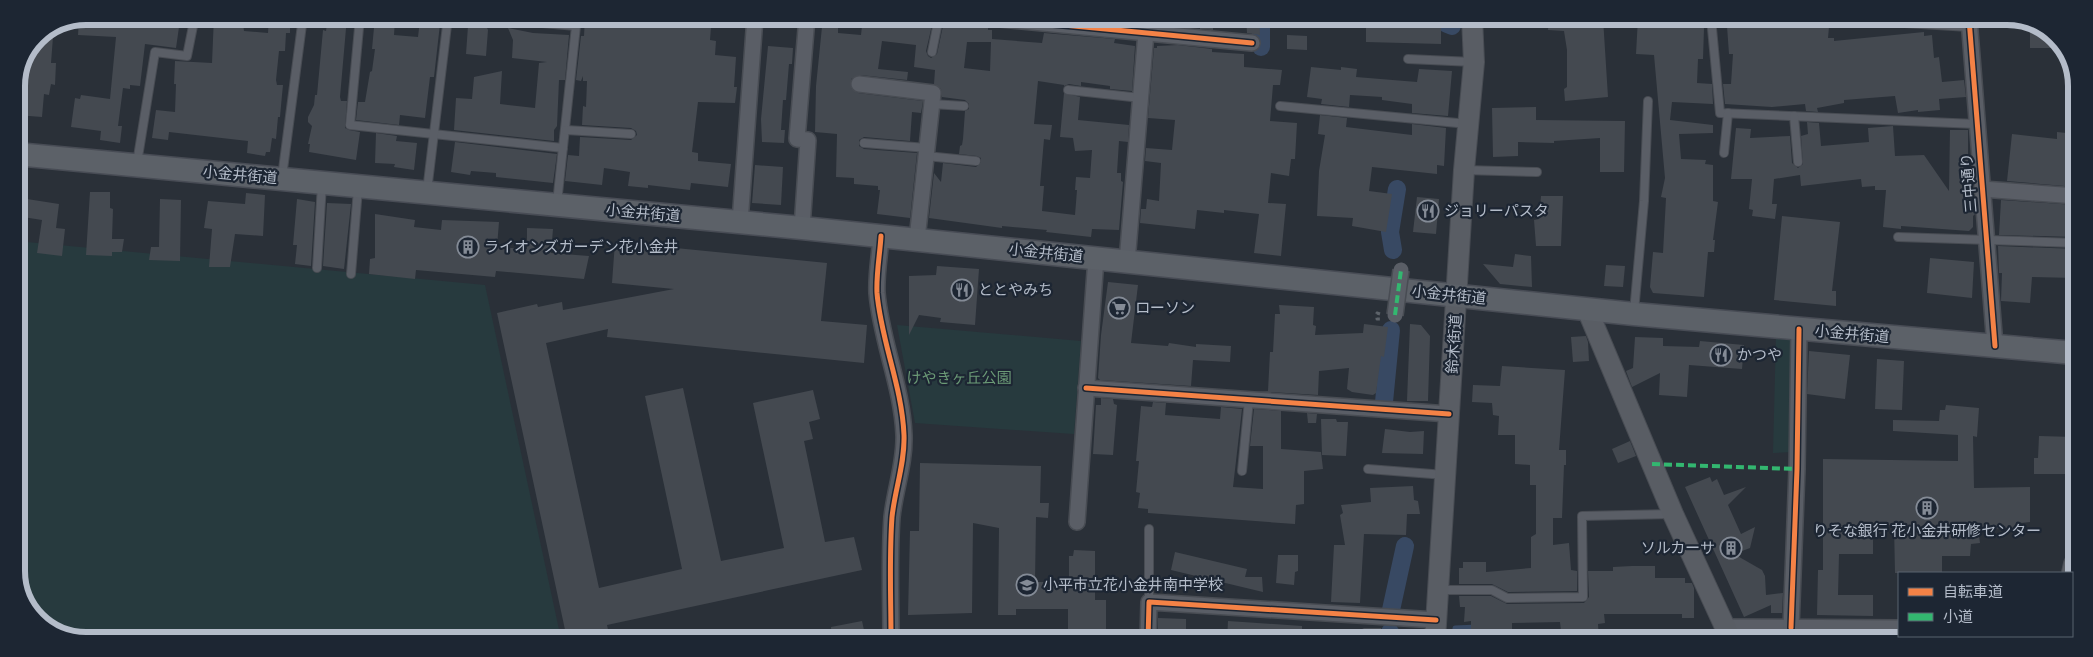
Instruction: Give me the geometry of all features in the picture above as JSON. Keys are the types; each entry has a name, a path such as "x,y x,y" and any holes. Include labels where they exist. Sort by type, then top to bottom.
{"main road":[{"name":"鈴木街道","path":"1435,630 1464,170 1474,62 1472,25"},
{"name":"小金井街道","path":"25,155 917,239 1588,310 2068,352"},
{"path":"1588,310 1674,514 1727,632"}],"street":[{"path":"740,222 754,25"},
{"path":"802,228 808,140 797,139 805,25"},
{"path":"1069,25 1252,43"},
{"name":"三中通り","path":"1969,25 1995,346"},
{"path":"1127,262 1146,32"},
{"path":"859,84 933,93 917,239"},
{"path":"1982,189 2068,195"},
{"path":"881,236 877,291 886,342 900,400 904,435 902,464 895,492 892,520 891,632"},
{"path":"1077,522 1096,258"},
{"path":"1395,316 1400,270"},
{"path":"1791,628 1797,469 1799,329"},
{"path":"1086,388 1449,414"},
{"path":"1148,632 1149,602 1435,630"},
{"path":"1749,632 1791,628 1898,628"}],"lane":[{"path":"137,166 154,52 188,56 193,25"},
{"path":"282,179 302,25"},
{"path":"359,25 350,125 563,148"},
{"path":"427,192 447,25"},
{"path":"557,205 576,26 565,25"},
{"path":"932,52 937,25"},
{"path":"1712,25 1720,113 1976,124"},
{"path":"1408,59 1474,62"},
{"path":"1068,90 1141,98"},
{"path":"1634,314 1644,201 1648,101"},
{"path":"932,104 964,106"},
{"path":"1280,106 1468,124"},
{"path":"1724,153 1728,113"},
{"path":"1794,116 1798,162"},
{"path":"566,130 631,134"},
{"path":"864,143 976,161"},
{"path":"1464,170 1537,172"},
{"path":"317,268 322,182"},
{"path":"351,274 359,186"},
{"path":"1898,237 2068,243"},
{"path":"1242,471 1249,400"},
{"path":"1368,469 1445,475"},
{"path":"1437,590 1492,590 1507,598 1583,597 1582,516 1674,514"},
{"path":"1149,529 1149,602"}],"green space":[{"path":"25,242 485,285 559,632 86,632 70,630 59,626 46,617 35,605 27,587 25,575"},
{"name":"けやきヶ丘公園","path":"897,325 1081,341 1074,434 915,423"},
{"path":"1776,336 1796,337 1792,452 1773,453"}],"building":[{"path":"86,25 176,25 179,27 176,48 145,44 140,86 130,85 130,89 123,88 118,126 122,126 120,143 100,140 101,131 71,127 75,98 80,99 81,95 110,99 116,37 78,35 79,26"},
{"path":"214,25 243,25 244,31 268,33 268,25 290,25 290,33 286,33 285,51 279,51 276,80 277,85 283,85 276,139 272,138 270,152 266,152 265,156 247,153 248,141 169,132 168,140 152,138 156,110 175,112 175,61 212,63"},
{"path":"327,25 346,25 340,97 341,101 347,101 345,128 360,132 356,160 309,152 310,144 308,144 312,126 308,122 308,117 314,105 315,95 317,95 323,30 326,31"},
{"path":"374,25 395,25 394,35 418,37 419,25 440,25 434,77 430,77 425,118 400,115 399,125 356,120 358,102 365,102 370,72 372,71 375,49 372,49"},
{"path":"585,25 697,25 696,27 711,27 710,40 716,41 715,55 736,57 734,87 737,87 735,103 698,102 692,152 698,153 698,161 731,164 728,187 691,183 690,190 648,185 648,188 628,186 630,172 604,168 602,185 565,181 568,155 579,156 580,137 631,140 637,135 636,131 631,128 582,125 583,106 586,107 587,81 583,81 583,76 581,81 576,80 581,36 584,36"},
{"path":"822,25 838,25 838,33 861,35 862,25 932,25 926,51 931,58 937,54 943,26 948,27 948,25 988,27 988,30 992,30 992,39 1042,43 1044,33 1115,39 1114,43 1135,46 1132,91 1110,89 1110,86 1081,82 1081,86 1069,84 1064,86 1038,81 1034,124 1052,125 1050,140 1044,139 1040,186 1044,186 1042,211 1075,215 1076,177 1090,178 1092,150 1075,151 1073,138 1060,137 1064,93 1080,97 1078,120 1129,125 1128,142 1119,141 1117,173 1121,173 1121,181 1123,182 1119,230 1092,229 1091,237 1046,232 1047,230 1002,226 1002,228 929,218 934,173 941,182 943,163 976,167 981,162 981,158 959,154 963,139 965,111 969,109 969,104 965,100 942,97 941,89 934,84 935,70 914,67 916,45 882,41 878,69 908,72 907,80 860,75 851,79 851,88 858,93 923,101 921,113 912,112 910,141 864,137 859,140 859,146 864,149 917,153 910,218 877,214 880,190 878,190 878,186 854,184 854,178 836,177 837,134 815,132 816,86","holes":["967,42 991,42 990,71 964,68"]},
{"path":"1200,25 1213,25 1213,30 1200,29"},
{"path":"1246,25 1259,25 1260,35 1247,33"},
{"path":"1366,25 1441,25 1441,44 1366,42"},
{"path":"1548,25 1603,25 1608,97 1565,101 1567,50 1564,31 1548,30"},
{"path":"1638,25 1702,25 1702,28 1704,28 1703,59 1698,59 1697,83 1712,84 1713,104 1672,102 1670,120 1713,125 1713,133 1679,134 1681,159 1706,160 1705,164 1713,165 1713,201 1718,202 1713,240 1715,240 1714,252 1708,252 1704,297 1653,293 1650,287 1653,252 1663,253 1666,198 1661,197 1665,178 1654,55 1636,54"},
{"path":"1778,25 1779,28 1829,27 1828,38 1834,38 1834,41 1924,32 1924,36 1932,35 1934,58 1939,57 1942,82 1964,80 1966,97 1939,99 1940,110 1918,112 1918,110 1898,113 1895,96 1844,100 1844,103 1817,108 1818,112 1806,111 1805,104 1772,107 1725,104 1723,84 1731,84 1733,54 1729,54 1727,26"},
{"path":"468,26 486,26 488,30 486,56 466,54"},
{"path":"508,28 533,33 569,35 565,80 559,80 557,126 554,130 554,141 454,130 456,98 472,99 474,77 502,71 500,104 535,108 539,63 547,62 512,58 513,40"},
{"path":"2030,30 2041,35 2052,45 2052,48 2030,48"},
{"path":"1287,35 1307,36 1307,50 1287,49"},
{"path":"50,37 53,37 51,63 56,63 55,85 51,84 49,95 44,94 42,117 25,116 26,74 35,52"},
{"path":"1178,45 1212,49 1212,52 1244,54 1244,67 1282,70 1280,85 1273,85 1270,121 1297,123 1295,159 1291,159 1289,176 1271,173 1268,203 1286,204 1281,256 1254,253 1259,214 1224,210 1224,213 1197,210 1195,229 1140,223 1141,209 1146,209 1147,199 1159,201 1161,163 1145,161 1146,148 1172,150 1175,120 1148,118 1154,48 1157,48 1157,46"},
{"path":"768,46 793,48 792,64 789,64 786,100 783,100 781,130 785,130 784,143 762,142 761,119"},
{"path":"1311,67 1341,70 1341,67 1357,69 1356,77 1417,82 1419,69 1452,71 1448,116 1412,113 1412,104 1382,100 1382,97 1350,95 1349,107 1321,104 1322,99 1307,97"},
{"path":"1536,107 1536,120 1625,121 1624,172 1600,172 1600,138 1554,141 1554,143 1518,142 1518,156 1493,157 1492,108"},
{"path":"1320,115 1347,118 1346,127 1412,135 1412,124 1446,128 1444,166 1437,165 1437,174 1372,167 1369,191 1392,194 1386,232 1352,226 1353,218 1317,216 1319,171 1325,135 1318,134"},
{"path":"1807,122 1819,123 1821,146 1869,142 1868,128 1893,126 1895,156 1924,155 1949,191 1950,130 1968,130 1968,167 1971,202 1974,203 1975,214 1973,216 1973,227 1969,231 1901,226 1901,229 1883,227 1886,190 1875,190 1875,186 1862,187 1861,179 1801,186 1800,175 1774,179 1772,204 1777,204 1775,219 1752,216 1753,210 1749,209 1752,179 1731,179 1736,128 1751,129 1750,138 1790,136 1792,163 1798,168 1803,164 1801,136 1808,134"},
{"path":"2057,132 2068,133 2068,186 2007,181 2012,134 2057,139"},
{"path":"376,133 397,136 396,141 417,143 414,170 394,167 395,164 375,163"},
{"path":"455,142 557,154 553,183 496,177 496,173 471,171 470,175 451,172"},
{"path":"755,165 783,167 781,205 752,203"},
{"path":"90,192 110,192 110,208 113,209 112,239 124,239 122,252 112,252 112,256 86,255"},
{"path":"246,193 265,195 263,236 235,234 230,267 209,267 212,229 204,228 208,201 245,204"},
{"path":"1541,196 1563,196 1561,246 1536,246 1534,220 1539,219"},
{"path":"1417,197 1439,199 1436,234 1413,232"},
{"path":"27,199 59,204 56,228 65,229 62,256 37,253 42,220 25,217"},
{"path":"160,199 181,200 180,261 149,260 151,247 159,247"},
{"path":"297,199 315,202 311,266 295,264 297,245 293,245"},
{"path":"2001,200 2068,204 2068,237 1999,235"},
{"path":"327,203 351,204 344,269 323,266"},
{"path":"375,214 415,220 414,227 441,230 442,220 499,222 497,247 527,249 527,228 553,229 551,253 589,256 584,279 496,271 495,277 416,270 415,279 369,274 370,259 375,258"},
{"path":"1782,216 1840,222 1832,291 1836,291 1836,306 1774,300"},
{"path":"615,242 827,263 821,321 867,325 864,363 607,337 608,329 546,343 599,588 682,569 645,396 683,388 721,561 784,548 753,403 813,390 820,419 809,422 813,439 804,441 825,542 854,537 862,570 607,625 608,632 565,632 497,313 537,304 538,307 562,302 563,310 674,289 612,283"},
{"path":"1998,246 2068,249 2068,278 2032,277 2030,303 2001,301 2002,273 1999,273"},
{"path":"1515,254 1531,256 1532,287 1500,284 1483,264 1513,267"},
{"path":"1930,258 1974,262 1972,298 1927,293"},
{"path":"1606,265 1625,266 1623,287 1604,286"},
{"path":"937,266 979,269 975,325 940,322 941,318 919,315 909,335 909,276 936,275"},
{"path":"1108,282 1138,285 1131,343 1168,346 1169,343 1196,347 1196,344 1231,346 1230,362 1193,360 1191,386 1100,380 1098,378 1101,335"},
{"path":"1279,305 1314,307 1313,325 1316,326 1315,335 1363,333 1364,324 1388,327 1384,357 1381,356 1376,393 1373,395 1352,392 1347,389 1349,368 1319,371 1318,395 1253,391 1268,391 1270,352 1273,352 1275,314 1280,314"},
{"path":"1410,324 1421,325 1430,336 1428,401 1407,401"},
{"path":"1586,336 1589,361 1573,362 1571,337"},
{"path":"1635,337 1663,338 1663,346 1699,347 1700,341 1744,345 1742,369 1689,365 1687,397 1659,395 1660,373 1632,387 1626,371 1633,368"},
{"path":"1809,351 1850,355 1845,399 1807,394"},
{"path":"1877,359 1904,361 1902,410 1875,409"},
{"path":"1502,366 1565,370 1559,450 1566,450 1566,465 1564,465 1562,518 1553,518 1553,545 1569,543 1571,570 1577,571 1577,591 1508,592 1492,584 1459,584 1459,568 1463,568 1463,562 1486,562 1486,572 1531,568 1531,537 1536,534 1536,485 1530,485 1530,465 1515,464 1515,435 1498,435 1499,416 1493,415 1492,403 1472,402 1473,385 1500,386"},
{"path":"1101,398 1113,399 1114,404 1117,405 1113,455 1093,454 1096,405 1101,405"},
{"path":"1153,402 1166,403 1165,415 1220,419 1221,407 1242,409 1233,487 1263,489 1263,446 1250,446 1254,409 1281,411 1281,449 1321,452 1323,469 1304,471 1304,504 1296,505 1295,524 1148,513 1148,509 1138,508 1140,493 1136,492 1139,461 1136,461 1141,406 1152,407"},
{"name":"りそな銀行 花小金井研修センター","path":"1946,405 1979,408 1977,437 1973,436 1974,488 2030,487 2030,522 2021,523 2021,528 1978,529 1980,543 1971,544 1970,556 1942,556 1942,572 1895,573 1894,525 1873,526 1873,554 1839,554 1838,595 1873,595 1873,616 1817,615 1818,570 1823,570 1823,459 1958,461 1958,435 1893,431 1893,420 1939,421 1940,410 1945,410"},
{"path":"1307,413 1317,414 1316,423 1308,423"},
{"path":"1321,419 1336,419 1337,422 1348,422 1346,456 1322,455"},
{"path":"1385,429 1410,432 1424,431 1423,454 1382,453"},
{"path":"2039,436 2068,437 2068,474 2034,474 2034,458 2038,458"},
{"path":"1630,441 1636,456 1618,463 1612,449"},
{"path":"920,463 1041,466 1040,503 1049,503 1048,518 1036,517 1035,582 1069,582 1069,556 1073,556 1074,550 1095,551 1095,600 1106,600 1106,632 1068,632 1068,609 1016,609 1016,615 998,615 999,528 973,523 972,613 908,615 910,531 919,531"},
{"name":"ソルカーサ","path":"1710,477 1712,482 1717,479 1724,495 1746,487 1728,505 1741,534 1755,527 1750,548 1734,554 1762,570 1765,576 1766,595 1783,593 1782,613 1771,613 1771,605 1744,617 1685,487"},
{"path":"1413,486 1414,500 1418,501 1420,514 1407,514 1406,535 1364,534 1360,603 1331,602 1334,545 1345,545 1340,515 1343,513 1341,505 1371,502 1370,488"},
{"path":"1175,552 1247,569 1245,577 1262,577 1263,592 1171,570"},
{"path":"1278,555 1298,555 1298,571 1295,572 1294,585 1276,583"},
{"path":"1655,566 1655,578 1685,578 1685,583 1692,583 1694,588 1694,618 1682,618 1682,614 1604,614 1605,623 1598,624 1598,632 1561,632 1560,622 1512,623 1512,632 1471,632 1471,621 1464,622 1465,607 1460,607 1459,596 1491,596 1507,604 1584,603 1589,597 1588,571 1613,571 1613,567"},
{"path":"1158,618 1186,619 1186,632 1158,632"},
{"path":"862,621 864,632 831,632 831,627"},
{"path":"1228,621 1302,626 1302,632 1227,632"},
{"path":"1364,628 1381,628 1381,632 1356,632"}],"waterway":[{"path":"1261,25 1261,47"},
{"path":"1393,250 1390,232 1397,189"},
{"path":"1384,402 1391,330"},
{"path":"1391,610 1405,546"},
{"path":"1455,632 1455,628 1478,627"}],"marked path":[{"path":"1395,315 1401,270"},
{"path":"1652,464 1797,469"}],"cycle path":[{"path":"1064,25 1252,43"},
{"path":"1969,25 1995,346"},
{"path":"881,236 877,293 879,311 900,399 904,435 903,456 892,517 890,563 891,632"},
{"path":"1791,628 1797,469 1799,329"},
{"path":"1086,388 1449,414"},
{"path":"1148,632 1149,602 1436,620"}],"place":[{"name":"ジョリーパスタ","path":"1428,211"},
{"name":"ライオンズガーデン花小金井","path":"468,247"},
{"name":"ととやみち","path":"962,290"},
{"name":"ローソン","path":"1119,308"},
{"name":"かつや","path":"1721,355"},
{"name":"りそな銀行 花小金井研修センター","path":"1927,508"},
{"name":"ソルカーサ","path":"1731,548"},
{"name":"小平市立花小金井南中学校","path":"1027,585"}]}
